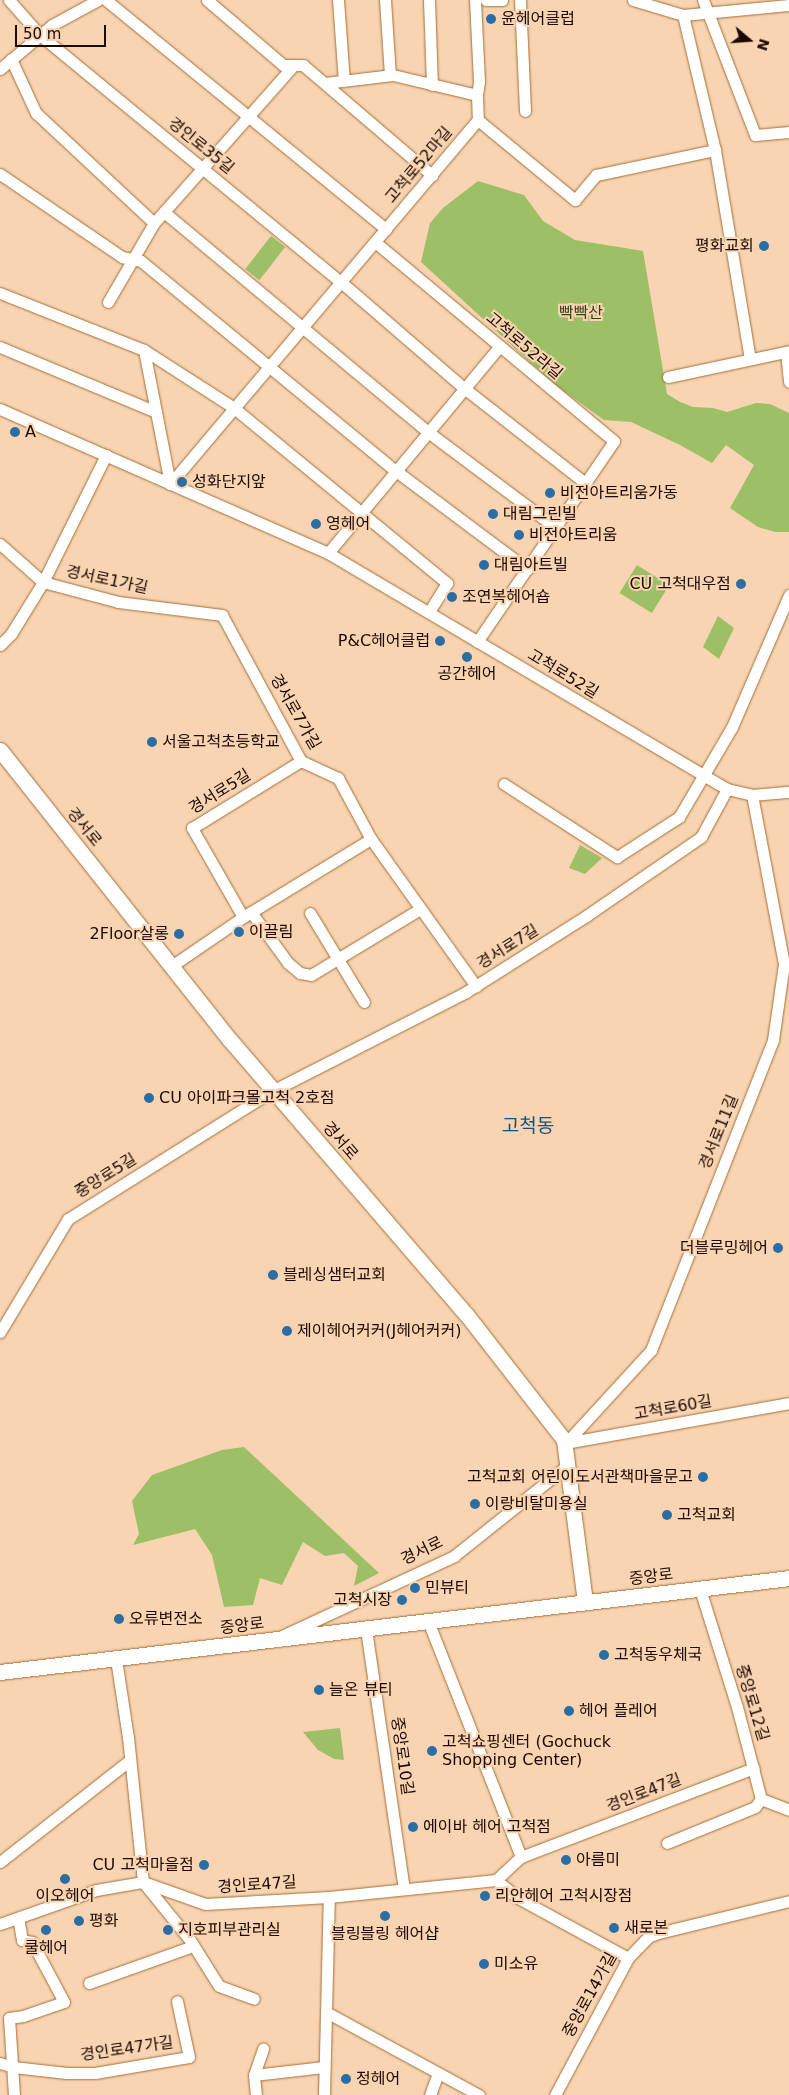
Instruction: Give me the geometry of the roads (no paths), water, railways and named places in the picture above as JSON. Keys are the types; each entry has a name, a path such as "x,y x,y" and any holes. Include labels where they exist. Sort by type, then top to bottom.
{"main road":[{"name":"경서로","path":"0,750 173,965 230,1040 466,1314 565,1442 585,1602"},
{"name":"중앙로","path":"0,1672 789,1578"}],"street":[{"name":"경인로35길","path":"9,0 40,35 341,282"},
{"path":"0,69 52,25 98,0"},
{"path":"106,0 386,229"},
{"path":"208,0 283,65 304,65 432,175"},
{"path":"338,0 344,81"},
{"path":"385,0 390,76"},
{"path":"429,0 432,85"},
{"path":"475,0 479,82 477,95 478,120 574,200 596,174 715,150"},
{"path":"486,0 502,0"},
{"path":"520,0 525,112"},
{"path":"633,0 683,15 789,5"},
{"path":"703,0 755,136 789,132"},
{"path":"683,15 715,150 750,359"},
{"path":"12,59 36,113 154,223"},
{"path":"108,302 154,223 204,169 294,65"},
{"path":"325,83 390,76 477,95"},
{"name":"고척로52마길","path":"170,484 478,120"},
{"path":"0,174 122,257 132,261 141,261 396,472 527,569"},
{"path":"164,212 304,326 428,432 555,527"},
{"name":"고척로52라길","path":"375,242 614,441 477,642"},
{"path":"341,282 464,388 585,483"},
{"path":"0,293 144,350 234,408 447,583 429,612"},
{"path":"328,553 500,346"},
{"path":"0,347 156,412"},
{"path":"144,350 170,484"},
{"path":"668,377 787,351 789,382"},
{"name":"고척로52길","path":"0,409 328,553 726,790 752,795 789,792"},
{"path":"0,645 10,634 43,582 106,456"},
{"name":"경서로1가길","path":"0,544 43,582 118,602 222,615"},
{"path":"504,784 617,856 678,817 732,727 789,595"},
{"name":"경서로7가길","path":"222,615 300,760 338,778 371,840 476,986"},
{"name":"경서로5길","path":"247,915 192,828 300,760"},
{"name":"경서로7길","path":"274,1090 476,986 586,916 701,837 726,790"},
{"name":"경서로11길","path":"565,1442 650,1350 773,1040 784,964 752,795"},
{"path":"173,965 247,915 371,840"},
{"path":"247,915 288,963 300,973 311,975 420,909"},
{"path":"310,913 364,1002"},
{"name":"중앙로5길","path":"0,1332 68,1219 274,1090"},
{"name":"고척로60길","path":"565,1442 789,1403"},
{"name":"경서로","path":"274,1640 454,1556 568,1465"},
{"name":"중앙로12길","path":"700,1589 754,1768 761,1799"},
{"path":"428,1621 521,1857"},
{"name":"중앙로10길","path":"366,1629 404,1889"},
{"path":"116,1658 130,1760 143,1882 193,1946 219,1986 254,1999"},
{"path":"0,1862 130,1760"},
{"name":"경인로47길","path":"0,1924 96,1890 143,1882 206,1904 330,1897 496,1880 521,1857 754,1768"},
{"path":"667,1842 755,1807 761,1799 789,1810"},
{"path":"496,1880 518,1898 628,1958"},
{"path":"324,2095 330,1897"},
{"name":"중앙로14가길","path":"555,2095 628,1958 648,1937 658,1932 789,1901"},
{"path":"14,2095 9,2018 23,2016 64,2002 32,1942 22,1940 18,1918"},
{"path":"89,1983 193,1946"},
{"name":"경인로47가길","path":"0,2063 13,2068 67,2073 95,2073 189,2057 177,2001"},
{"path":"326,2012 479,2095"},
{"path":"256,2095 254,2075 263,2049"},
{"path":"254,2075 324,2067"},
{"path":"430,2095 438,2073"}],"place":[{"name":"윤헤어클럽","path":"491,19"},
{"name":"평화교회","path":"764,246"},
{"name":"A","path":"15,432"},
{"name":"성화단지앞","path":"182,482"},
{"name":"비전아트리움가동","path":"550,493"},
{"name":"대림그린빌","path":"493,514"},
{"name":"영헤어","path":"316,524"},
{"name":"비전아트리움","path":"519,535"},
{"name":"대림아트빌","path":"484,565"},
{"name":"CU 고척대우점","path":"741,584"},
{"name":"조연복헤어숍","path":"452,597"},
{"name":"P&C헤어클럽","path":"440,641"},
{"name":"공간헤어","path":"467,657"},
{"name":"서울고척초등학교","path":"152,742"},
{"name":"이끌림","path":"239,932"},
{"name":"2Floor살롱","path":"179,934"},
{"name":"CU 아이파크몰고척 2호점","path":"149,1098"},
{"name":"더블루밍헤어","path":"778,1248"},
{"name":"블레싱샘터교회","path":"273,1275"},
{"name":"제이헤어커커(J헤어커커)","path":"287,1331"},
{"name":"고척교회 어린이도서관책마을문고","path":"703,1477"},
{"name":"이랑비탈미용실","path":"475,1504"},
{"name":"고척교회","path":"667,1515"},
{"name":"민뷰티","path":"415,1588"},
{"name":"고척시장","path":"402,1600"},
{"name":"오류변전소","path":"119,1619"},
{"name":"고척동우체국","path":"604,1655"},
{"name":"늘온 뷰티","path":"319,1690"},
{"name":"헤어 플레어","path":"569,1711"},
{"name":"고척쇼핑센터 (Gochuck Shopping Center)","path":"432,1751"},
{"name":"에이바 헤어 고척점","path":"413,1827"},
{"name":"아름미","path":"566,1860"},
{"name":"CU 고척마을점","path":"204,1865"},
{"name":"이오헤어","path":"65,1879"},
{"name":"리안헤어 고척시장점","path":"485,1896"},
{"name":"블링블링 헤어샵","path":"385,1916"},
{"name":"평화","path":"79,1921"},
{"name":"새로본","path":"614,1928"},
{"name":"쿨헤어","path":"46,1930"},
{"name":"지호피부관리실","path":"168,1930"},
{"name":"미소유","path":"484,1964"},
{"name":"정헤어","path":"346,2079"}],"district":[{"name":"고척동","path":"528,1126"}],"park label":[{"name":"빡빡산","path":"581,313"}]}
